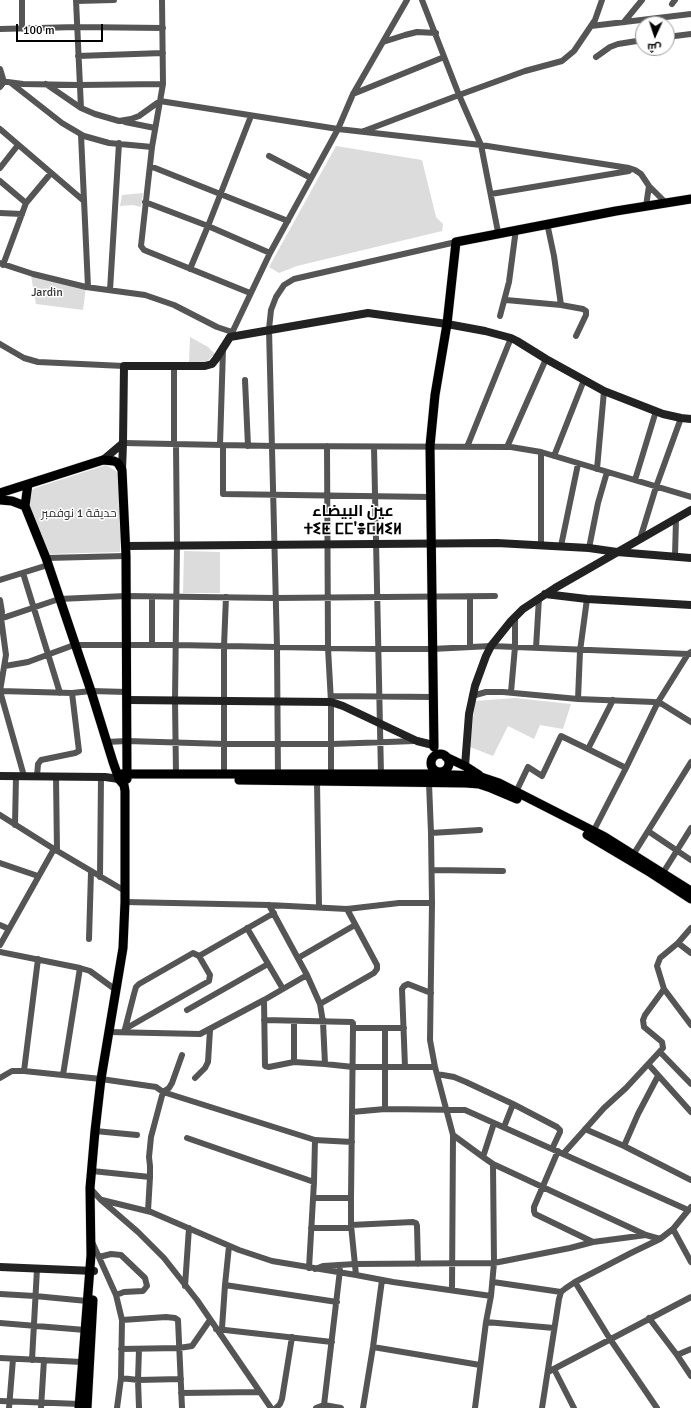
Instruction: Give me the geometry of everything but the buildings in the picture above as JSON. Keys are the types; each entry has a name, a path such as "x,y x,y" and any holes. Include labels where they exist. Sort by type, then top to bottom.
{"main road":[{"path":"431,776 433,746 430,446 435,395 447,324 456,242 498,232 516,230 547,223 691,199"},
{"path":"0,493 103,460 118,463 122,470 126,551 127,741 121,778 125,902 123,948 108,1032 94,1131 90,1188 90,1239 95,1256 91,1271 87,1301 82,1362 82,1407"},
{"path":"28,484 25,506 47,562 74,645 91,691 106,742 121,778"},
{"path":"0,500 12,501 25,506"},
{"path":"433,746 449,762 443,773"},
{"path":"431,776 436,756 444,756 466,766 482,777"},
{"path":"121,778 176,774 224,774 317,781 431,776 443,773 482,777 498,783 594,832 633,855 691,899"},
{"path":"121,778 278,778 381,774 431,776 449,782 479,784 500,791 591,837 661,876 690,888"},
{"path":"82,1407 90,1356 91,1271"}],"street":[{"path":"22,0 22,29"},
{"path":"81,108 76,0 114,0"},
{"path":"162,0 163,84 152,147 141,247 144,250 250,293"},
{"path":"0,344 24,358 38,362 124,366 205,366 212,364 231,335 270,253 338,129 353,94 407,0"},
{"path":"422,0 481,145 498,232"},
{"path":"362,132 459,94 526,71 562,61 574,51 596,20 602,0"},
{"path":"624,22 642,0"},
{"path":"591,26 691,14"},
{"path":"0,29 77,27 163,28"},
{"path":"383,42 411,34 436,32"},
{"path":"675,36 691,34"},
{"path":"596,57 610,47 635,41"},
{"path":"78,56 163,53"},
{"path":"353,94 444,57"},
{"path":"0,69 3,83 81,135 95,140 152,147"},
{"path":"3,83 79,85 163,84"},
{"path":"46,84 81,108 95,114 119,121 156,128"},
{"path":"119,121 139,116 160,101 338,129 481,145 635,170 641,174 649,186 666,203"},
{"path":"190,269 251,116"},
{"path":"0,129 84,201"},
{"path":"81,135 88,287"},
{"path":"110,290 119,143"},
{"path":"0,168 18,145"},
{"path":"269,156 311,178"},
{"path":"150,166 288,221"},
{"path":"491,194 635,170"},
{"path":"51,173 26,203 1,264 33,274 88,287 135,293 158,299 231,335 368,313 485,331 511,338 546,359 604,390 656,411 681,418 691,419"},
{"path":"0,181 26,203"},
{"path":"646,206 649,186"},
{"path":"145,202 208,226 270,253"},
{"path":"0,213 22,214"},
{"path":"547,223 562,305"},
{"path":"500,316 506,300 516,230"},
{"path":"278,778 269,330 271,310 276,297 284,285 294,279 456,242"},
{"path":"506,300 562,305 583,309 586,311 586,315 576,336"},
{"path":"467,447 511,338"},
{"path":"223,349 221,445 223,494 430,497"},
{"path":"507,447 546,359"},
{"path":"122,470 124,366"},
{"path":"174,366 177,545 175,700 176,774"},
{"path":"245,380 248,446"},
{"path":"554,456 584,380"},
{"path":"597,469 604,390"},
{"path":"635,480 656,411"},
{"path":"640,539 656,487 681,418"},
{"path":"103,460 123,444 507,447 540,452 691,497"},
{"path":"327,446 328,648 331,699 331,775"},
{"path":"374,447 381,774"},
{"path":"540,452 541,544"},
{"path":"561,546 578,464"},
{"path":"589,548 598,503 607,472"},
{"path":"466,766 469,714 472,696 481,666 491,646 515,616 522,609 542,596 691,510"},
{"path":"675,556 676,519"},
{"path":"0,580 23,573 47,562 177,545 431,543 541,544 691,558"},
{"path":"23,573 60,693"},
{"path":"1,619 59,600 126,596 275,598 495,596"},
{"path":"542,596 691,605"},
{"path":"536,648 542,596"},
{"path":"152,597 152,645"},
{"path":"224,774 224,646 226,597"},
{"path":"470,597 470,647"},
{"path":"578,699 580,651 587,599"},
{"path":"0,600 5,666 0,691 20,776 15,825"},
{"path":"511,692 515,647 515,616"},
{"path":"5,666 28,662 74,645 176,645 378,649 432,649 491,646 580,651 690,654"},
{"path":"594,832 658,702 690,654"},
{"path":"0,691 60,693 91,691 175,700 276,702 379,696 432,697"},
{"path":"472,696 486,692 511,692 578,699 658,702 691,722"},
{"path":"37,776 38,764 41,760 79,751 72,693"},
{"path":"331,699 379,724 417,741 433,746"},
{"path":"588,749 613,700"},
{"path":"516,792 528,768 542,776 561,736 626,768"},
{"path":"106,742 176,741 225,744 332,744 417,741"},
{"path":"633,855 691,762"},
{"path":"0,776 121,778"},
{"path":"0,945 38,876 55,850 56,776"},
{"path":"431,776 432,903 430,1040 435,1067 453,1135 452,1290"},
{"path":"100,877 101,777"},
{"path":"317,781 319,907"},
{"path":"0,815 91,872 125,891"},
{"path":"661,876 691,828"},
{"path":"432,833 480,830"},
{"path":"648,831 691,860"},
{"path":"0,863 38,876"},
{"path":"432,870 503,871"},
{"path":"89,939 91,872"},
{"path":"125,902 269,905 347,909 399,904 432,903"},
{"path":"269,905 307,975 320,1004 323,1022 325,1064"},
{"path":"320,1004 377,970 376,965 347,909"},
{"path":"199,956 274,913"},
{"path":"0,925 9,929"},
{"path":"298,958 355,925"},
{"path":"247,928 283,989"},
{"path":"691,928 678,943 660,958 657,966 664,989 691,1025"},
{"path":"678,943 691,953"},
{"path":"0,952 90,971 116,990"},
{"path":"193,953 199,956 210,975 209,981 124,1030 138,984 193,953"},
{"path":"24,1071 38,959"},
{"path":"187,1010 268,964"},
{"path":"63,1075 80,968"},
{"path":"108,1032 124,1030 196,1035 210,1030 307,975"},
{"path":"405,1067 402,989 408,984 431,993"},
{"path":"558,1151 585,1129 604,1108 649,1065 663,1048 662,1042 644,1027 643,1020 664,989"},
{"path":"264,1000 265,1066 269,1067 294,1062 353,1067 435,1067"},
{"path":"264,1020 353,1023 351,1227 356,1275"},
{"path":"294,1021 294,1062"},
{"path":"353,1028 404,1028"},
{"path":"385,1028 385,1109"},
{"path":"195,1078 207,1065 210,1030"},
{"path":"660,1052 691,1084"},
{"path":"148,1211 150,1143 163,1092 172,1083 182,1055"},
{"path":"649,1065 691,1112"},
{"path":"0,1078 12,1071 24,1071 101,1079 156,1087 163,1092 315,1140 352,1142"},
{"path":"437,1074 454,1077 513,1104 560,1130 558,1151 542,1187 534,1207 534,1211 535,1214 593,1242"},
{"path":"624,1146 638,1114 658,1076"},
{"path":"504,1127 513,1104"},
{"path":"352,1112 385,1109 465,1110 690,1209 673,1229 660,1239 630,1252 575,1282 561,1292 554,1328 551,1370 542,1408"},
{"path":"483,1157 494,1123"},
{"path":"585,1129 624,1146 691,1180"},
{"path":"94,1131 137,1135"},
{"path":"453,1135 493,1164 646,1236 660,1239"},
{"path":"187,1138 314,1182"},
{"path":"312,1268 315,1140"},
{"path":"475,1408 486,1322 493,1282 493,1164"},
{"path":"92,1171 150,1177"},
{"path":"90,1188 164,1258 210,1320 219,1329 271,1408"},
{"path":"313,1198 351,1198"},
{"path":"101,1200 148,1211 229,1246 272,1261 382,1280 491,1296"},
{"path":"312,1228 416,1223 418,1264"},
{"path":"185,1286 189,1228"},
{"path":"673,1229 691,1262"},
{"path":"312,1268 340,1264 494,1263 593,1242 646,1236"},
{"path":"219,1329 229,1246"},
{"path":"116,1295 124,1292 143,1291 147,1286 145,1278 121,1255 112,1254 95,1256 116,1295 122,1320 121,1378 117,1408"},
{"path":"324,1405 337,1302 340,1264"},
{"path":"0,1266 91,1271"},
{"path":"32,1360 37,1268"},
{"path":"363,1408 382,1280"},
{"path":"493,1282 561,1292"},
{"path":"575,1282 610,1339 657,1408"},
{"path":"225,1285 337,1302"},
{"path":"0,1294 87,1301"},
{"path":"551,1370 691,1297"},
{"path":"122,1320 166,1317 177,1319 179,1323 182,1408"},
{"path":"650,1318 691,1376"},
{"path":"121,1349 179,1348 192,1346 210,1320"},
{"path":"486,1322 554,1328"},
{"path":"0,1323 85,1330"},
{"path":"219,1329 332,1342"},
{"path":"276,1408 282,1399 292,1337"},
{"path":"373,1347 480,1365"},
{"path":"139,1349 139,1408"},
{"path":"677,1355 691,1349"},
{"path":"0,1358 82,1362"},
{"path":"9,1405 13,1359"},
{"path":"42,1406 44,1360"},
{"path":"551,1370 574,1408"},
{"path":"121,1378 138,1380 181,1379"},
{"path":"181,1393 260,1392"},
{"path":"0,1401 9,1405 82,1407"},
{"path":"316,1408 324,1405 341,1408"}],"green space":[{"path":"336,146 422,160 436,217 443,224 442,231 297,266 279,273 269,267"},
{"path":"143,193 141,207 133,205 120,206 122,195"},
{"name":"Jardin","path":"31,276 86,287 83,310 36,304"},
{"path":"190,337 208,347 215,354 206,362 189,362"},
{"name":"حديقة 1 نوفمبر","path":"106,465 116,471 121,482 120,552 48,554 29,507 31,491 35,488"},
{"path":"184,551 220,552 220,593 183,593"},
{"path":"515,698 571,704 563,729 540,725 534,739 508,726 493,756 470,747 475,701"}],"district":[{"name":"عين البيضاء ⵜⵉⵟ ⵎⵎ'ⴻⵎⵍⵉⵍ","path":"353,521"}]}
